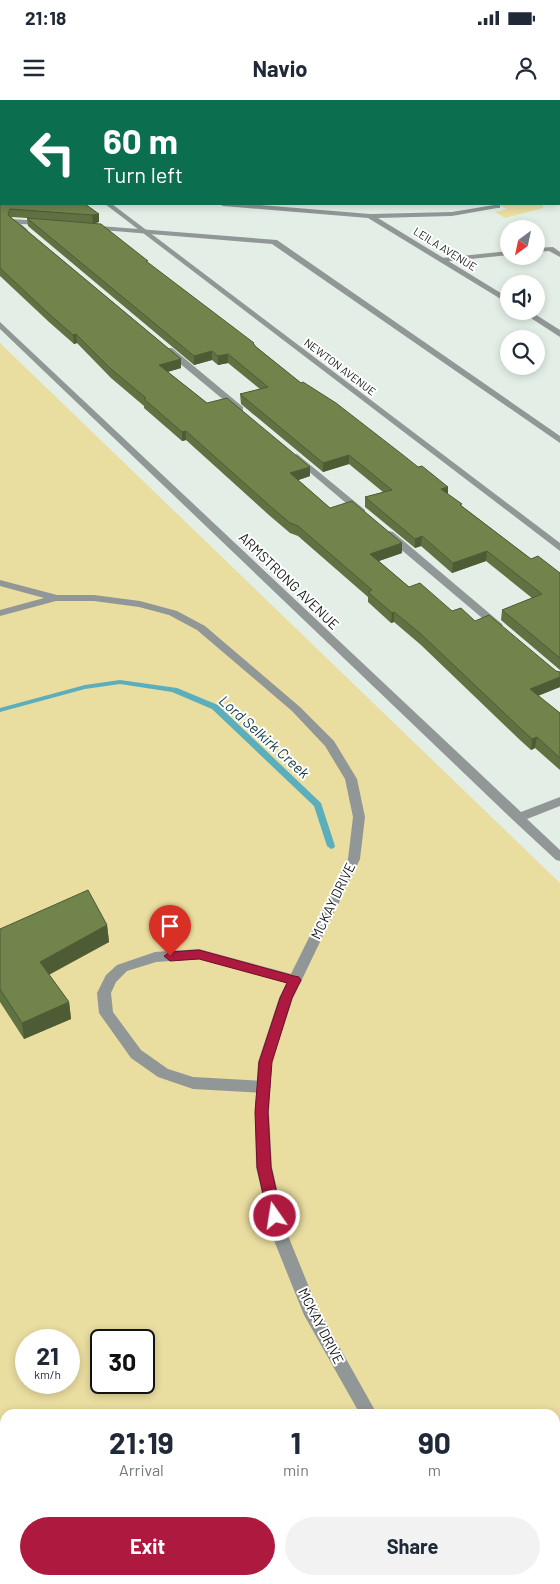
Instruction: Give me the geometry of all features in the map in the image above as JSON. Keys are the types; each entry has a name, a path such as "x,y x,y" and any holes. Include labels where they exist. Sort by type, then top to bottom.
{"street":[{"name":"NEWTON AVENUE","path":"109,205 560,548"},
{"path":"236,205 370,216 452,214 497,206"},
{"name":"LEILA AVENUE","path":"370,216 500,296"},
{"path":"29,234 14,221 51,224"},
{"path":"79,226 274,242 560,440"},
{"path":"545,249 550,249 560,255"},
{"path":"442,260 500,254"},
{"path":"538,320 560,334"},
{"name":"ARMSTRONG AVENUE","path":"0,324 560,858"},
{"path":"164,346 247,415"},
{"path":"293,453 369,518"},
{"path":"384,530 507,633"},
{"name":"MCKAY DRIVE","path":"0,583 57,598 94,598 140,604 173,613 200,628 296,709 330,744 352,778 359,817 354,859 286,998 265,1062 262,1112 264,1167 279,1233 310,1310 366,1409"},
{"path":"0,613 57,598"},
{"path":"518,818 560,801"},
{"path":"264,1087 193,1083 162,1073 136,1054 106,1014 104,993 111,979 122,968 155,957 199,954 294,980"}],"shaded area":[{"path":"500,205 543,205 543,208 505,218 495,212 507,209"},
{"path":"0,343 560,883 560,1409 0,1409"}],"building":[{"path":"0,205 86,205 99,214 10,209 8,215 181,359 159,365 207,403 227,398 310,467 290,473 330,508 352,501 402,543 370,554 409,587 420,583 452,611 461,608 475,621 489,615 556,671 560,672 560,677 530,689 560,713 560,758 537,737 532,739 422,635 368,592 372,590 298,526 290,523 270,506 186,431 182,432 144,399 146,398 111,369 76,334 73,335 0,268"},
{"path":"27,218 101,224 148,261 146,261 254,343 256,347 301,383 303,382 336,403 418,467 422,466 448,487 441,489 531,559 538,556 560,573 560,658 502,610 542,594 487,551 453,563 422,536 415,539 365,497 392,490 349,455 323,463 240,394 268,387 228,354 218,356 212,351 194,356"},
{"path":"88,890 107,925 40,962 69,1002 22,1023 0,989 0,929"}],"waterway":[{"name":"Lord Selkirk Creek","path":"0,710 85,687 120,682 174,690 215,707 318,805 331,846"}],"route":[{"path":"170,956 199,954 294,980 286,998 265,1062 262,1112 264,1167 275,1216"}]}
